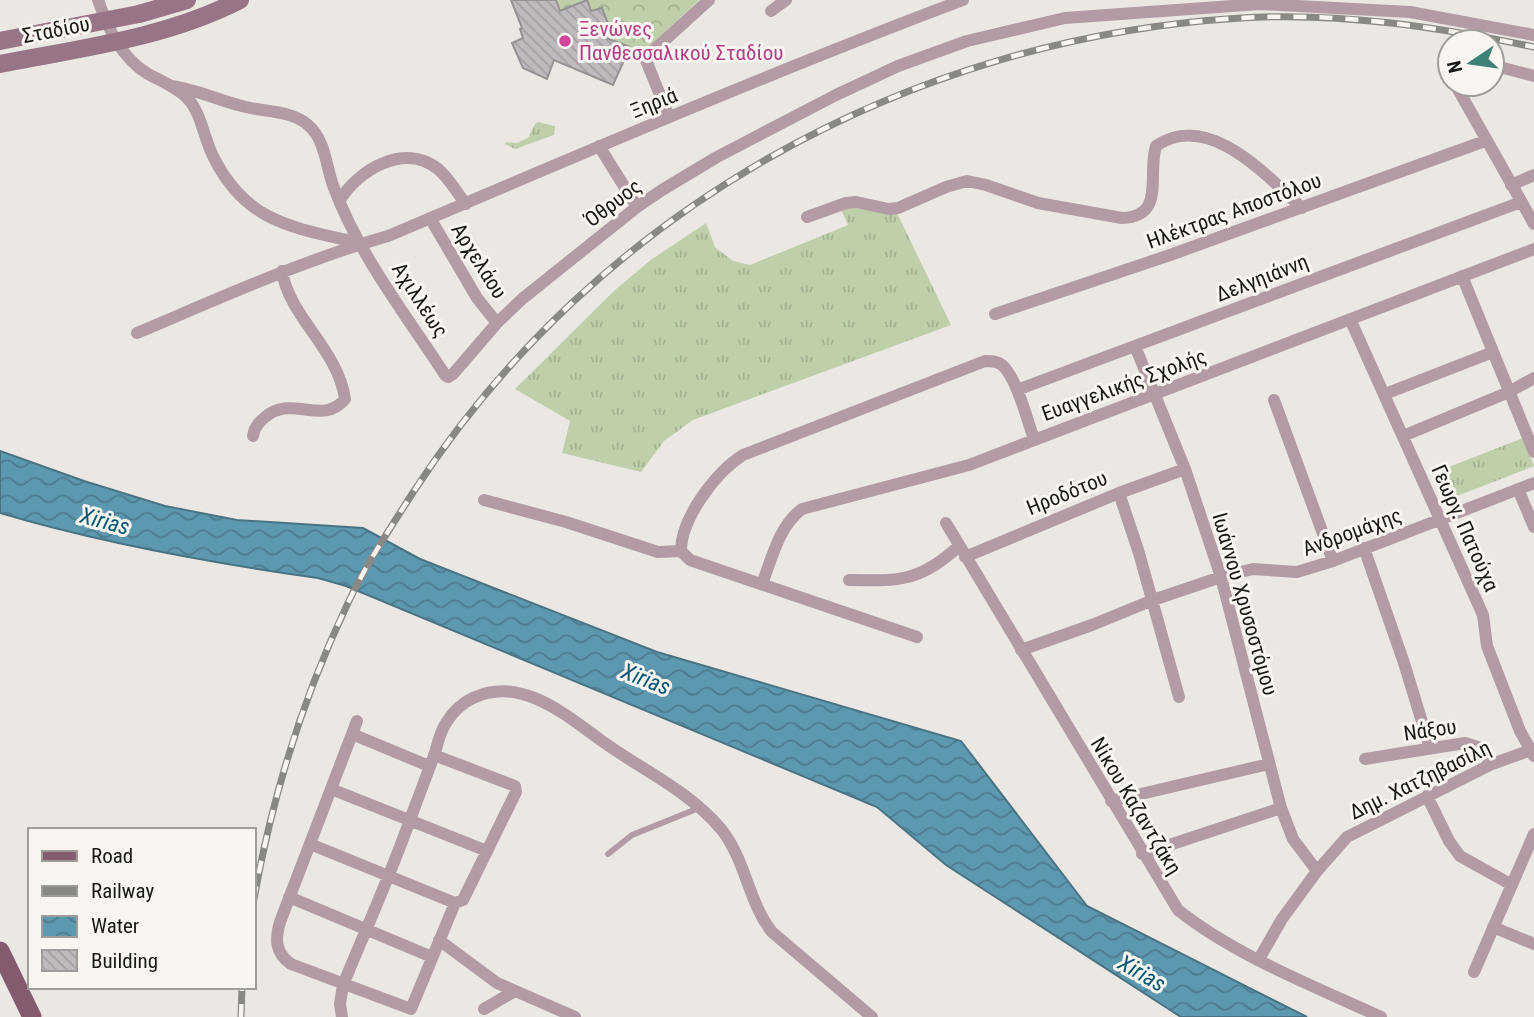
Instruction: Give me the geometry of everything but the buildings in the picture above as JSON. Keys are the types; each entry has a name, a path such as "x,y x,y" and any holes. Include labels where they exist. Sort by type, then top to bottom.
{"main road":[{"name":"Σταδίου","path":"0,41 162,9 187,0"},
{"name":"Σταδίου","path":"0,64 116,41 195,20 240,0"},
{"path":"0,951 32,1017"}],"street":[{"path":"98,0 116,41 139,69 171,86 193,105 213,157 249,204 270,217 307,232 360,243"},
{"path":"669,117 645,58 709,0"},
{"path":"771,11 786,0"},
{"name":"Ξηριά","path":"137,333 282,271 387,236 669,117 963,0"},
{"name":"Όθρυος","path":"448,377 522,299 637,207 717,157 830,98 943,48 1042,22 1223,5 1299,3 1407,6 1534,35"},
{"path":"1506,69 1534,76"},
{"name":"Αχιλλέως","path":"171,86 288,116 307,124 318,138 340,200 360,243 448,377"},
{"path":"1462,98 1534,224"},
{"path":"807,218 846,203 898,208 967,181 1038,203 1132,218 1145,211 1153,196 1152,166 1156,146 1164,141 1193,135 1204,136 1226,145 1302,208"},
{"name":"Ηλέκτρας Αποστόλου","path":"995,314 1302,208 1485,141"},
{"path":"599,146 637,207"},
{"path":"340,200 355,180 404,157 415,158 439,170 466,204"},
{"path":"1511,185 1534,175"},
{"name":"Δελγηιάννη","path":"1017,390 1521,202"},
{"name":"Αρχελάου","path":"430,218 477,298 497,323"},
{"name":"Ευαγγελικής Σχολής","path":"762,584 779,538 795,514 802,509 969,465 1534,249"},
{"path":"253,436 261,420 275,409 295,407 324,412 334,409 345,398 337,371 289,298 282,271"},
{"path":"1462,276 1534,452"},
{"name":"Γεωργ. Πατούχα","path":"1350,319 1483,615 1487,646 1533,752"},
{"name":"Ιωάννου Χρυσοστόμου","path":"1135,346 1185,469 1221,577 1281,808 1293,839 1317,871"},
{"path":"1385,394 1493,352"},
{"path":"681,551 685,527 710,486 743,455 985,361 1002,365 1017,390 1034,439"},
{"path":"1403,436 1509,392 1534,378"},
{"path":"1274,400 1333,561"},
{"name":"Ηροδότου","path":"849,580 906,579 962,552 1185,469"},
{"name":"Ανδρομάχης","path":"1021,650 1221,577 1253,569 1297,572 1333,561 1534,484"},
{"path":"1518,489 1534,527"},
{"path":"1119,492 1153,600 1179,697"},
{"path":"484,500 566,522 658,552 681,551 690,560 916,637"},
{"name":"Νίκου Καζαντζάκη","path":"946,523 1178,910 1207,930 1259,959 1381,1017"},
{"path":"1364,548 1430,748"},
{"path":"342,1017 340,1004 343,985 447,721 472,698 504,691 526,695 554,707 701,807 736,849 767,926 872,1017"},
{"path":"310,844 454,903 463,900 516,792 515,786 431,760 355,728 289,897 276,935 279,953 291,964 411,1009 454,903"},
{"name":"Νάξου","path":"1365,759 1470,744 1481,749 1492,764"},
{"name":"Δημ. Χατζηβασίλη","path":"1259,959 1275,929 1317,871 1347,837 1492,764 1533,752"},
{"path":"1111,801 1269,764"},
{"path":"331,789 487,851"},
{"path":"1427,796 1449,841 1460,856 1512,885"},
{"path":"1142,854 1281,808"},
{"path":"1474,972 1534,834"},
{"path":"289,897 432,957"},
{"path":"1493,927 1534,943"},
{"path":"439,940 475,969 513,992 575,1017"},
{"path":"484,1009 513,992"}],"lane":[{"path":"608,854 632,835 701,807"}],"green space":[{"path":"556,0 699,0 639,56 626,56 606,38 610,29 591,11 587,1 560,11"},
{"path":"538,122 555,126 554,135 515,149 505,144 528,138"},
{"path":"841,209 897,213 951,325 693,420 664,441 641,472 562,453 570,421 515,389 616,289 652,259 706,223 715,247 733,261 750,265 848,225"},
{"path":"1523,438 1534,466 1447,500 1436,472"}],"water":[{"name":"Xirias","path":"0,451 165,506 237,520 363,528 420,559 657,652 961,741 1087,906 1307,1017 1181,1017 946,865 877,807 346,586 318,578 118,543 0,513"}],"railway":[{"path":"256,888 280,785 303,711 348,603 379,546 414,491 488,391 574,301 668,223 771,157 881,102 997,61 1117,33 1241,18 1315,17 1425,27 1534,47"},
{"path":"241,1017 242,989"}],"place":[{"name":"Ξενώνες Πανθεσσαλικού Σταδίου","path":"565,41"}]}
